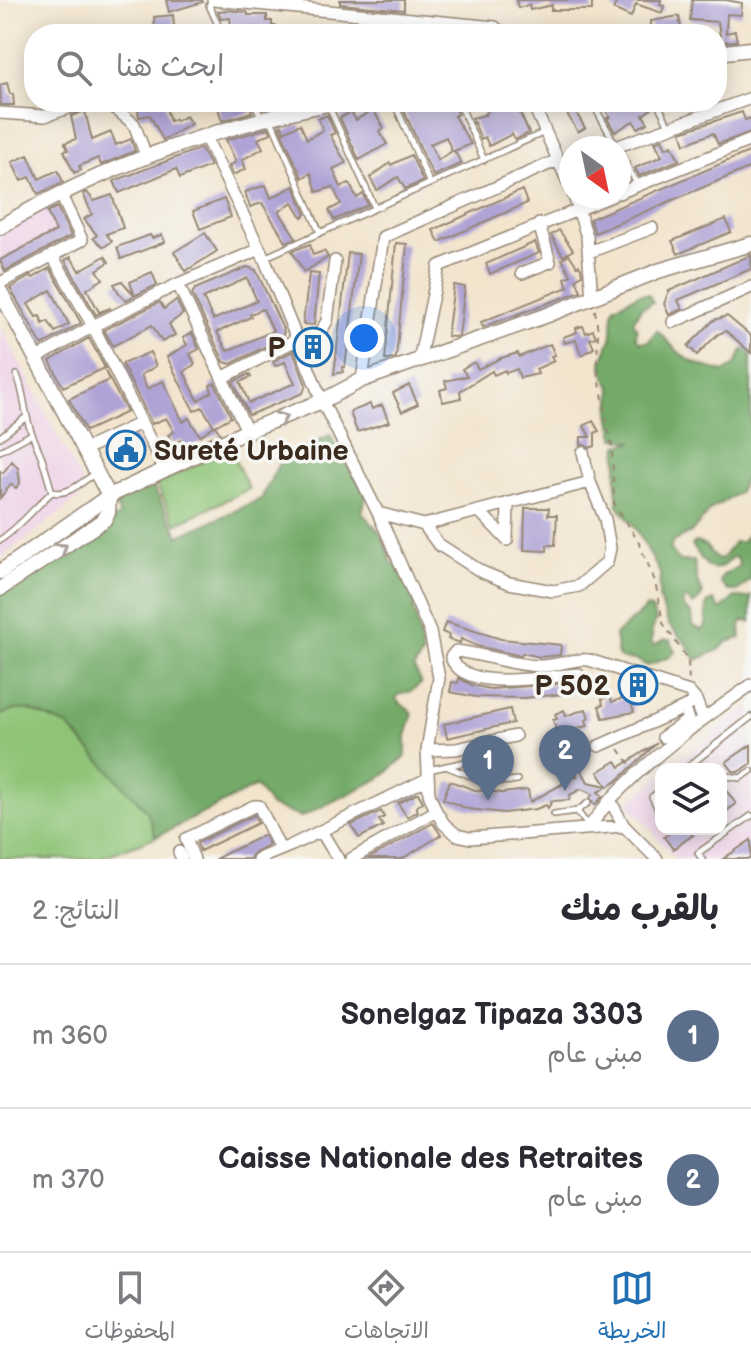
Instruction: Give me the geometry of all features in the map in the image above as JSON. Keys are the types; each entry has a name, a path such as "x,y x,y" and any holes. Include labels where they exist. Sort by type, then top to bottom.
{"street":[{"path":"213,0 464,24"},
{"path":"727,52 751,49"},
{"path":"727,102 751,98"},
{"path":"0,113 45,116 57,112"},
{"path":"119,112 134,124 147,158"},
{"path":"0,227 60,193 147,158 298,112"},
{"path":"537,112 559,155"},
{"path":"631,143 670,129 702,112"},
{"path":"206,138 262,254 322,401 378,513 430,632 439,678 424,777 436,811 450,830 470,838 624,826"},
{"path":"631,188 751,140"},
{"path":"362,380 383,237 559,164"},
{"path":"0,283 82,240 60,193"},
{"path":"419,361 439,266 539,224 566,208"},
{"path":"578,208 587,237 592,297"},
{"path":"522,273 550,262 539,224"},
{"path":"589,252 652,228"},
{"path":"0,572 109,496 247,431 322,401 362,380 658,271 751,244"},
{"path":"35,359 178,284 262,254"},
{"path":"52,255 93,326 165,470"},
{"path":"222,378 296,340 318,336 327,321 335,261"},
{"path":"178,284 247,431"},
{"path":"673,322 751,287"},
{"path":"0,291 109,496 108,513 104,520 0,589"},
{"path":"83,450 141,423"},
{"path":"424,525 438,544 482,572 509,583 553,591 579,586 607,562 610,548 605,519 590,482 583,452"},
{"path":"378,513 424,525 590,482"},
{"path":"479,511 507,540 508,503"},
{"path":"579,681 578,674 479,679 458,670 451,657 456,651 503,663 540,666 575,659 589,660 692,696 703,719"},
{"path":"589,827 642,767 751,685"},
{"path":"599,746 684,708 692,696"},
{"path":"663,737 688,720 684,708"},
{"path":"427,750 456,749 515,736"},
{"path":"258,859 321,831 424,777"},
{"path":"610,800 624,826 657,859"},
{"path":"194,859 186,839 254,806 259,806 265,815 280,849"},
{"path":"351,859 436,811"},
{"path":"321,831 338,859"}],"lane":[{"path":"213,0 209,5 218,24"},
{"path":"261,112 320,233"},
{"path":"337,112 375,208"},
{"path":"398,112 430,184"},
{"path":"463,112 484,160"},
{"path":"597,112 610,136"},
{"path":"662,112 670,129"},
{"path":"262,254 320,233 546,132"},
{"path":"631,174 637,185"},
{"path":"17,375 22,385 25,418 52,492"},
{"path":"0,437 25,418"},
{"path":"0,451 32,434"},
{"path":"0,540 15,530 28,513 52,492 68,491 95,474"},
{"path":"693,763 751,717"},
{"path":"424,777 447,767 503,754"},
{"path":"447,767 486,781 517,780"},
{"path":"727,776 740,778 751,771"},
{"path":"554,814 577,811 588,803"},
{"path":"577,811 589,827"},
{"path":"702,859 698,853 751,816"}],"path":[{"path":"592,297 598,325 597,367 612,447 614,503 638,541 655,581 663,623 688,660 692,696"},
{"path":"612,740 638,774"}],"shaded area":[{"path":"54,201 72,239 3,274 0,268 0,232"},
{"path":"0,325 87,492 0,559"},
{"path":"751,705 751,859 676,859 655,835 727,835 727,763 675,763"},
{"path":"655,780 655,834 628,803"}],"green space":[{"path":"639,294 648,294 653,302 641,308 633,322 640,342 649,341 657,330 686,358 724,372 735,365 743,350 751,348 751,476 744,479 739,492 710,510 692,532 673,542 670,548 679,561 694,561 697,581 703,593 693,605 687,599 683,600 684,608 692,614 693,625 701,630 706,626 707,603 714,600 720,610 735,597 750,598 751,595 751,622 743,621 740,625 741,638 727,642 719,650 696,660 669,625 659,599 660,573 638,532 618,505 618,445 634,442 615,438 610,413 612,389 602,365 611,339 615,306"},
{"path":"330,435 366,496 362,513 381,535 391,562 396,565 415,603 413,610 423,654 414,670 421,684 398,695 396,700 413,713 406,736 406,756 379,779 301,817 270,806 256,786 156,837 147,811 68,726 30,710 13,710 0,715 0,592 120,515 111,499 150,481 179,536 261,499 281,459"},
{"path":"230,449 249,489 176,524 156,484"},
{"path":"751,531 751,580 737,591 728,591 720,582 722,576 738,567 739,561 732,557 719,568 709,567 692,545 696,542 706,546 716,559 722,559 734,542 742,542"},
{"path":"647,607 652,609 656,620 652,643 654,646 670,640 675,652 647,666 637,660 618,656 615,635"},
{"path":"13,710 30,710 68,726 147,811 156,837 98,859 0,859 0,715"}],"building":[{"path":"166,0 202,0 203,2 169,12"},
{"path":"340,0 404,0 404,10 340,4"},
{"path":"516,0 592,0 592,10 551,10 552,5 530,10 529,5 518,8"},
{"path":"618,0 661,0 660,5 664,6 662,13 636,4 631,17 613,9"},
{"path":"692,0 742,3 741,15 727,14 726,24 690,20"},
{"path":"218,11 267,15 267,21 272,21 272,24 231,24 230,18 221,19"},
{"path":"173,15 174,24 155,24 154,17"},
{"path":"679,16 680,24 651,24 651,21"},
{"path":"735,31 737,41 727,42 727,33"},
{"path":"7,83 14,105 1,105 0,85"},
{"path":"85,112 92,140 111,132 116,145 131,139 135,151 101,165 98,158 79,166 81,170 74,173 64,151 68,150 65,143 76,139 71,116"},
{"path":"138,112 167,112 170,121 186,116 191,124 163,140 150,115 139,117"},
{"path":"219,112 252,112 222,121"},
{"path":"351,112 356,120 374,112 384,128 379,131 387,144 359,160 340,118"},
{"path":"404,112 457,112 454,116 471,144 454,151 462,163 433,176","holes":["446,137 452,151 438,160 430,144"]},
{"path":"520,112 529,133 515,140 512,134 489,146 485,137 481,139 472,118 484,114"},
{"path":"566,112 576,112 585,128 578,132"},
{"path":"607,112 647,112 643,115 648,123 638,128 633,121 615,132 607,118 610,117"},
{"path":"742,112 745,120 751,118 751,132 718,144 713,133 685,144 681,132"},
{"path":"327,115 335,133 330,135 346,163 333,169 341,187 349,183 357,198 363,194 368,205 334,220 329,210 341,204 333,187 317,192 311,173 302,178 279,126 282,125 284,132 300,124 307,139 323,130 318,119"},
{"path":"269,128 271,133 258,139 263,148 242,160 246,169 233,175 229,166 236,162 226,140"},
{"path":"662,139 666,148 672,145 679,160 639,176 635,168 662,156 655,142"},
{"path":"201,148 210,166 180,178 176,169 119,193 114,181"},
{"path":"751,151 751,167 595,233 590,219 616,208 631,208 631,202"},
{"path":"28,155 39,179 58,170 63,182 38,194 30,177 21,181 12,162"},
{"path":"411,155 423,181 405,189 398,177 377,190 370,178 390,163"},
{"path":"266,185 271,198 294,186 306,214 302,217 293,202 279,211 296,238 286,242 262,203 250,207 245,192"},
{"path":"522,190 527,203 439,242 433,230"},
{"path":"87,192 94,201 112,195 123,228 106,234 112,241 104,247 93,238 97,235 84,219 92,214 83,194"},
{"path":"224,199 231,217 200,229 193,211"},
{"path":"57,207 71,236 5,271 0,260 56,231 47,212"},
{"path":"726,219 731,232 678,254 672,241"},
{"path":"559,230 573,250 563,256 551,235"},
{"path":"205,233 217,251 186,271 174,252"},
{"path":"150,235 152,238 162,235 165,242 121,259 117,247"},
{"path":"535,242 539,253 490,274 486,264"},
{"path":"396,243 407,244 396,358 385,360"},
{"path":"310,244 313,255 324,251 328,257 304,272 292,251"},
{"path":"348,253 359,254 345,367 342,367 343,372 334,374"},
{"path":"569,254 581,268 582,275 576,279 581,291 483,327 481,322 568,287 565,278 571,275 562,259"},
{"path":"751,255 751,269 678,300 682,309 669,315 664,304 669,291"},
{"path":"105,256 109,262 97,270 103,279 87,289 99,312 111,308 96,315 65,260 71,257 79,271"},
{"path":"247,267 256,270 284,331 282,338 231,364 224,362 192,294 195,289","holes":["247,278 257,301 213,320 203,298","263,309 273,331 227,351 217,332"]},
{"path":"50,268 81,323 42,345 10,288 31,276 33,278","holes":["51,290 69,324 55,332 48,321 43,324 40,316 36,317 28,304"]},
{"path":"152,272 157,285 135,296 130,282"},
{"path":"309,273 319,274 314,325 303,324"},
{"path":"122,281 135,296 126,300 114,284"},
{"path":"454,285 465,287 459,336 454,337 447,336"},
{"path":"176,300 183,314 169,324 175,335 162,342 152,325 113,346 104,330 160,302 164,309"},
{"path":"727,316 751,336 751,353 726,331 718,334 697,355 688,346 714,320"},
{"path":"583,326 586,333 593,330 596,337 590,339 594,348 581,355 576,340 565,343 563,337"},
{"path":"192,333 199,349 190,354 195,364 184,372 198,400 212,392 210,385 215,383 231,417 215,426 220,433 186,449 181,440 173,444 168,435 174,432 166,418 152,424 122,364 150,352 156,366 141,375 147,389 163,381 183,422 189,418 200,436 214,426 202,407 194,411 167,357 187,345 183,338"},
{"path":"89,338 105,368 63,387 50,361"},
{"path":"550,344 554,361 536,369 538,374 520,378 517,369 494,375 492,371 460,391 461,398 443,402 440,390 447,388 445,381 467,376 462,369 474,362 478,369 501,358 518,353 519,357"},
{"path":"293,351 306,385 303,393 249,415 233,382 249,374 251,377 240,382 249,403 295,383 285,362 275,366 273,361"},
{"path":"105,371 127,412 86,431 69,399 109,380"},
{"path":"409,385 418,404 402,412 393,393"},
{"path":"370,404 372,409 382,405 389,422 357,432 350,412"},
{"path":"593,421 599,431 595,433 595,446 590,448 581,444 581,437 590,437 584,426"},
{"path":"134,436 142,453 116,464 108,448"},
{"path":"12,461 18,468 20,483 16,488 11,484 0,498 0,471 3,473"},
{"path":"525,508 549,508 548,515 557,515 555,545 547,545 547,551 524,550"},
{"path":"446,622 501,639 561,645 560,655 540,657 522,653 521,656 461,639 460,643 448,639 449,635 442,632"},
{"path":"459,678 490,689 571,683 573,693 524,698 476,697 450,692 452,682 458,683"},
{"path":"632,695 634,712 603,718 599,706 603,705 602,699 610,696 612,702"},
{"path":"510,709 513,723 447,738 444,724"},
{"path":"586,709 588,726 557,732 553,720 557,719 555,714 564,710 566,716"},
{"path":"657,743 617,781 598,792 603,796 595,805 590,798 593,794 581,789 570,795 569,800 552,801 548,808 546,805 504,813 468,809 443,799 450,781 475,790 502,793 528,790 530,802 577,776 572,763 563,765 559,753 581,744 585,745 589,756 578,764 588,782 607,786 598,772 616,761 620,767"},
{"path":"751,745 751,764 738,772 733,771 726,762"},
{"path":"727,791 736,804 727,811"},
{"path":"418,793 423,802 416,807 418,811 407,817 398,803"},
{"path":"381,811 384,817 379,820 383,826 359,838 351,825"},
{"path":"254,815 258,823 200,851 197,843"},
{"path":"433,823 441,835 402,859 368,859"},
{"path":"264,835 269,845 254,852 250,859 215,859"},
{"path":"667,835 693,835 673,849 664,837"},
{"path":"751,840 751,859 723,859"}],"place":[{"name":"P","path":"313,347"},
{"name":"Sureté Urbaine","path":"126,450"},
{"name":"P 502","path":"638,685"},
{"name":"Caisse Nationale des Retraites","path":"565,791"},
{"name":"Sonelgaz Tipaza 3303","path":"488,801"}]}
